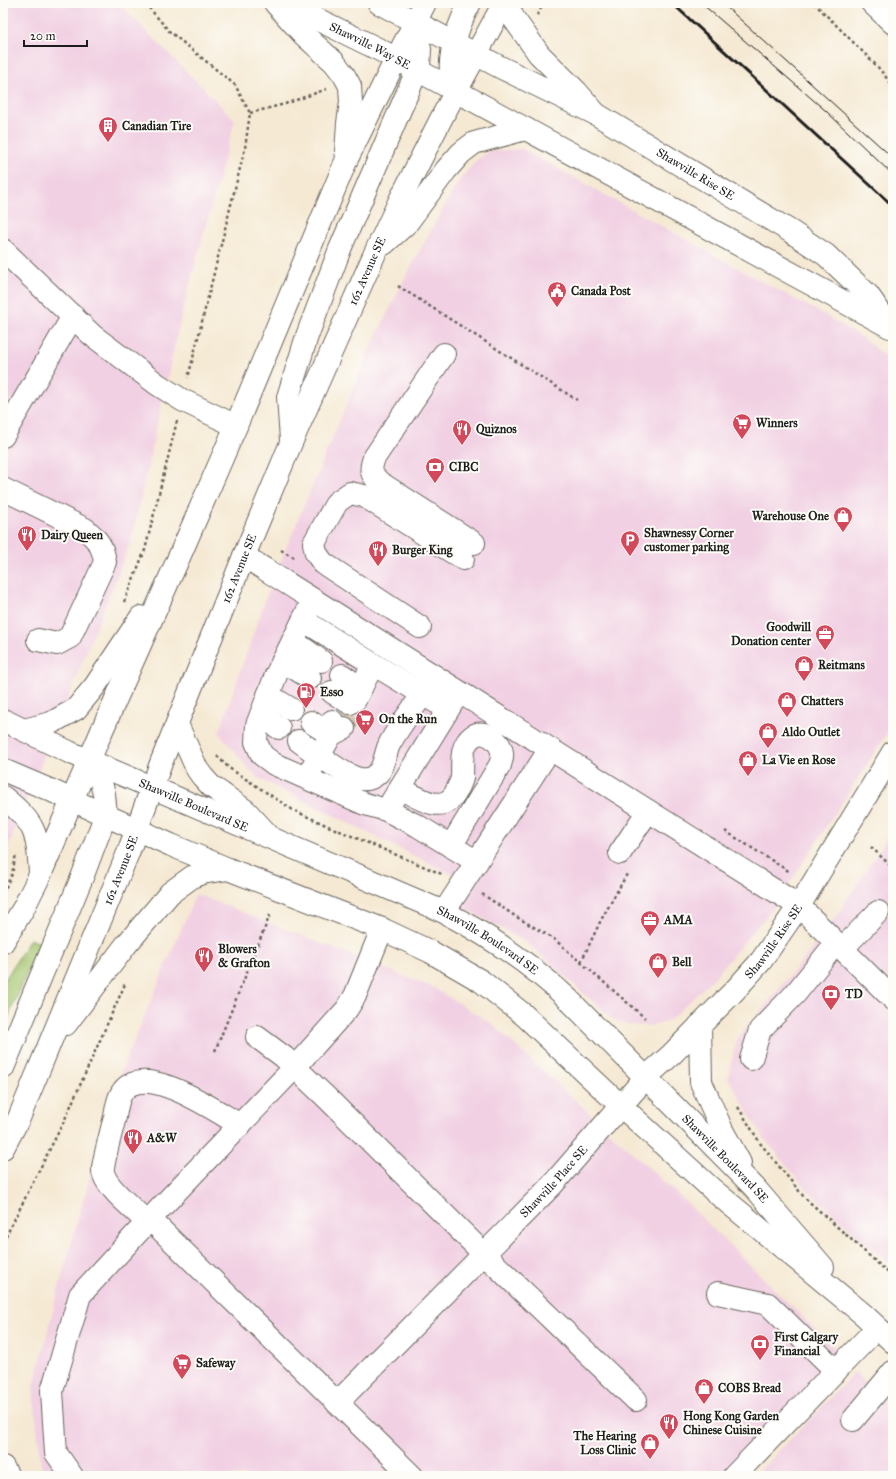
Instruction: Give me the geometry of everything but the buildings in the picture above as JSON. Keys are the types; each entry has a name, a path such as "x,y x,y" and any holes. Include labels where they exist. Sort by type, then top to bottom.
{"main road":[{"path":"275,3 303,34 334,62 350,86 351,102 348,123 346,161"},
{"name":"Shawville Way SE","path":"284,3 456,91"},
{"path":"379,3 476,54"},
{"path":"3,942 23,909 40,875 236,426 346,161 414,22 425,3"},
{"path":"456,91 451,72 453,47 470,3"},
{"path":"505,3 539,54 577,92 596,114"},
{"name":"162 Avenue SE","path":"3,1148 19,1118 48,1049 128,853 152,787 244,556 291,443 375,253 419,161 505,3"},
{"path":"872,3 893,22"},
{"path":"291,443 288,397 307,336 340,249 419,66 420,49 414,22"},
{"name":"Shawville Rise SE","path":"476,54 596,114 826,255 868,295 892,328"},
{"name":"Shawville Rise SE","path":"456,91 892,328"},
{"path":"375,253 407,223 446,170 461,153 474,143 526,129"},
{"path":"3,250 92,335 157,384 182,400 236,426"},
{"path":"3,436 73,316"},
{"path":"420,627 323,563 316,553 314,543 337,502 350,493 364,496 468,551 379,482 372,476 370,469 374,458 444,354"},
{"path":"3,489 85,529 95,537 103,550 105,562 70,637 57,644 38,640"},
{"path":"24,730 51,723 76,709 110,665 180,555"},
{"path":"244,556 434,676 454,701"},
{"path":"313,600 276,675 257,725 256,742 262,755 274,764 365,804 386,810 418,826 477,862"},
{"path":"304,620 423,695 454,701 550,749 799,906 893,999"},
{"path":"283,661 316,670 293,641"},
{"path":"307,778 320,755 341,708 373,664"},
{"path":"299,741 347,773 360,779 374,777 379,772 390,744 400,726 423,695 434,676"},
{"path":"268,695 291,709"},
{"path":"386,810 454,701"},
{"path":"261,716 279,728"},
{"name":"Shawville Boulevard SE","path":"3,720 69,752 269,836 444,912 484,933 504,946 543,976 646,1077 754,1188 878,1328"},
{"path":"177,724 197,769 202,776 211,786 246,812 269,836"},
{"path":"436,728 464,746"},
{"path":"400,788 418,798 435,804 447,803 455,795 462,780 464,746 473,736 480,733 494,738 500,745 502,754 500,765 452,846"},
{"path":"444,912 550,749"},
{"name":"Shawville Rise SE","path":"621,1106 646,1077 736,989 761,961 799,906 893,752"},
{"path":"3,1068 80,882 106,814 103,788 99,776 89,760"},
{"name":"Shawville Boulevard SE","path":"3,770 106,814 171,845 228,869 382,929 431,952 481,981 524,1015 713,1190 878,1328"},
{"path":"3,797 20,811 30,822 39,846 40,875"},
{"path":"625,860 648,811"},
{"path":"48,1049 126,945 170,894 192,877 202,873 228,869"},
{"path":"751,1059 760,1030 839,946 878,912"},
{"path":"72,1476 56,1453 52,1391 80,1295 295,1067 347,1009 355,996 382,929"},
{"path":"700,1025 702,1082 722,1130 754,1188"},
{"path":"257,1037 295,1067 484,1254 636,1400"},
{"path":"240,1125 187,1094 150,1082 140,1082 132,1085 125,1090 119,1101 104,1162 103,1172 106,1180 114,1190 149,1221 412,1476"},
{"name":"Shawville Place SE","path":"337,1403 552,1185 621,1106"},
{"path":"718,1293 768,1304 836,1371"},
{"path":"734,1476 878,1328"},
{"path":"852,1420 893,1372"},
{"path":"3,1467 8,1476"}],"path":[{"path":"122,608 145,550 245,148 250,113 235,85 169,31 145,3"},
{"path":"534,21 544,3"},
{"path":"814,3 877,66 893,86"},
{"path":"250,113 284,104 333,87"},
{"path":"398,286 577,400"},
{"path":"217,756 229,768 293,810 463,883 482,894 554,939 644,1018"},
{"path":"725,831 790,872"},
{"path":"871,847 893,868"},
{"path":"3,893 12,874 16,853"},
{"path":"580,962 601,920 625,860"},
{"path":"215,1051 270,915"},
{"path":"3,1242 65,1119 127,979"},
{"path":"735,1104 760,1143 804,1197 893,1277"}],"shaded area":[{"path":"3,3 118,3 235,120 182,312 131,541 3,859"},
{"path":"522,149 825,315 860,336 893,363 893,721 886,735 776,904 713,979 670,1020 653,1026 627,1025 611,1018 526,942 444,897 457,877 256,777 219,733 269,589 369,351 409,270 460,179 477,160 490,151"},
{"path":"893,829 893,1267 806,1189 763,1137 728,1078 737,1039 807,955 842,908"},
{"path":"196,894 434,988 492,1024 688,1204 843,1357 726,1476 48,1476 41,1465 33,1390 56,1299 115,1086"},
{"path":"855,1372 893,1409 893,1476 755,1476"}],"green space":[{"path":"30,939 40,943 3,1029 3,983"}],"tunnel":[{"path":"344,728 352,715"}],"tram line":[{"path":"701,3 826,111 893,175"},
{"path":"722,3 893,158"}],"railway":[{"path":"672,3 893,206"}],"place":[{"name":"Canadian Tire","path":"108,143"},
{"name":"Canada Post","path":"557,308"},
{"name":"Winners","path":"742,440"},
{"name":"Quiznos","path":"462,446"},
{"name":"CIBC","path":"435,484"},
{"name":"Warehouse One","path":"843,533"},
{"name":"Dairy Queen","path":"27,552"},
{"name":"Shawnessy Corner customer parking","path":"630,557"},
{"name":"Burger King","path":"378,567"},
{"name":"Goodwill Donation center","path":"825,651"},
{"name":"Reitmans","path":"804,682"},
{"name":"Esso","path":"306,709"},
{"name":"Chatters","path":"787,718"},
{"name":"On the Run","path":"365,736"},
{"name":"Aldo Outlet","path":"768,749"},
{"name":"La Vie en Rose","path":"748,777"},
{"name":"AMA","path":"650,937"},
{"name":"Blowers & Grafton","path":"204,973"},
{"name":"Bell","path":"658,979"},
{"name":"TD","path":"831,1011"},
{"name":"A&W","path":"133,1155"},
{"name":"First Calgary Financial","path":"760,1361"},
{"name":"Safeway","path":"182,1380"},
{"name":"COBS Bread","path":"704,1405"},
{"name":"Hong Kong Garden Chinese Cuisine","path":"669,1440"},
{"name":"The Hearing Loss Clinic","path":"650,1460"}]}
